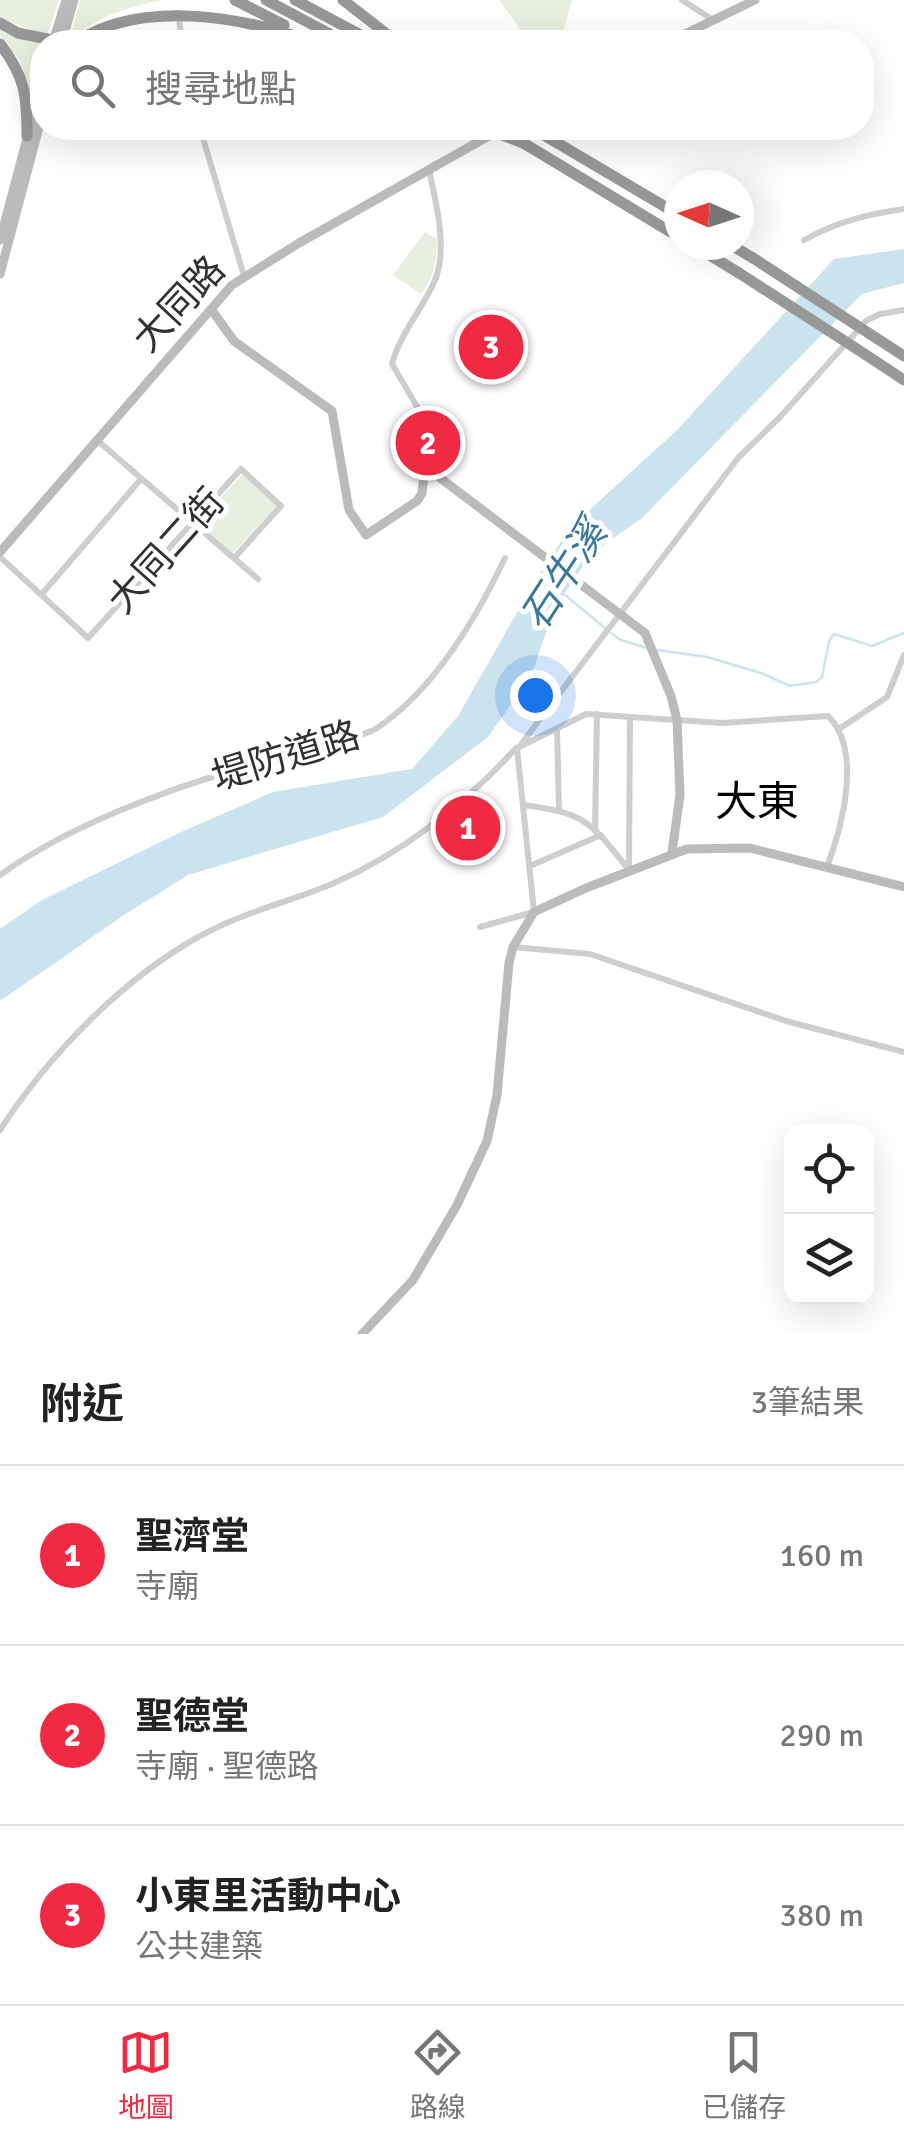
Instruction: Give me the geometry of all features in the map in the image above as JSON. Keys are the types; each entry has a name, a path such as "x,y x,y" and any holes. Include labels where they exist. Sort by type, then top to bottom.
{"highway":[{"path":"235,0 292,30"},
{"path":"266,0 322,30"},
{"path":"296,0 352,30"},
{"path":"343,0 382,30"},
{"path":"90,30 99,22 136,8 156,5 205,6 281,30"},
{"path":"0,23 30,36"},
{"path":"0,44 21,73 28,136"},
{"path":"516,140 526,144"},
{"path":"520,140 664,228"},
{"path":"553,140 664,205"},
{"path":"754,259 904,356"},
{"path":"717,260 904,380"}],"street":[{"path":"60,30 66,0"},
{"path":"63,30 74,0"},
{"path":"682,0 712,20"},
{"path":"692,30 755,0"},
{"path":"178,19 180,30"},
{"path":"0,240 30,128"},
{"path":"0,274 36,140"},
{"path":"204,140 244,276"},
{"name":"大同路","path":"0,555 211,309 244,276 481,140"},
{"path":"211,309 234,342 332,411 349,510 366,535 418,500 426,472 420,455 418,410 392,364 396,346 436,277 440,222 429,170"},
{"path":"804,240 827,227 904,209"},
{"path":"0,1130 60,1050 150,970 196,938 233,919 335,882 394,850 486,780 519,746 738,458 867,320 904,310"},
{"path":"98,441 258,579"},
{"name":"大同二街","path":"0,555 88,638 241,469 281,506 234,558"},
{"path":"426,472 436,473 466,495 645,633 677,720 680,795 672,852"},
{"path":"41,595 141,479"},
{"name":"堤防道路","path":"0,874 106,818 214,776 373,731 410,704 436,670 484,599 504,558"},
{"path":"839,729 888,697 904,655"},
{"path":"519,746 580,716 598,714 736,723 828,716 839,729 847,783 842,828 827,867"},
{"path":"598,714 598,833"},
{"path":"629,870 630,717"},
{"path":"558,728 559,810"},
{"path":"362,1334 414,1280 457,1205 487,1141 495,1108 506,978 513,947 534,912 519,746"},
{"path":"523,806 578,815 629,870"},
{"path":"530,866 598,833"},
{"path":"480,927 534,912 687,849 750,848 904,887"},
{"path":"513,947 590,954 786,1021 904,1052"}],"green space":[{"path":"0,0 59,0 49,30 32,30 0,19"},
{"path":"80,0 162,0 113,14 85,30 72,30"},
{"path":"499,0 572,0 563,30 520,30"},
{"path":"0,28 30,39 30,95 20,61 0,36"},
{"path":"425,232 437,239 437,247 432,275 421,294 393,275"},
{"path":"243,474 277,506 232,554 198,522"}],"water":[{"name":"石牛溪","path":"904,249 904,283 862,294 642,518 591,554 554,609 531,676 488,737 383,817 188,875 0,1001 0,929 42,900 273,792 412,769 458,716 536,579 571,527 677,430 834,259"}],"waterway":[{"name":"石牛溪","path":"565,595 605,628"},
{"path":"611,633 650,649"},
{"path":"657,650 707,657 790,686 816,682 822,677 834,634 872,646 904,633"}],"place":[{"name":"小東里活動中心","path":"491,347"},
{"name":"聖德堂","path":"428,443"},
{"name":"聖濟堂","path":"468,828"}],"district":[{"name":"大東","path":"757,802"}]}
